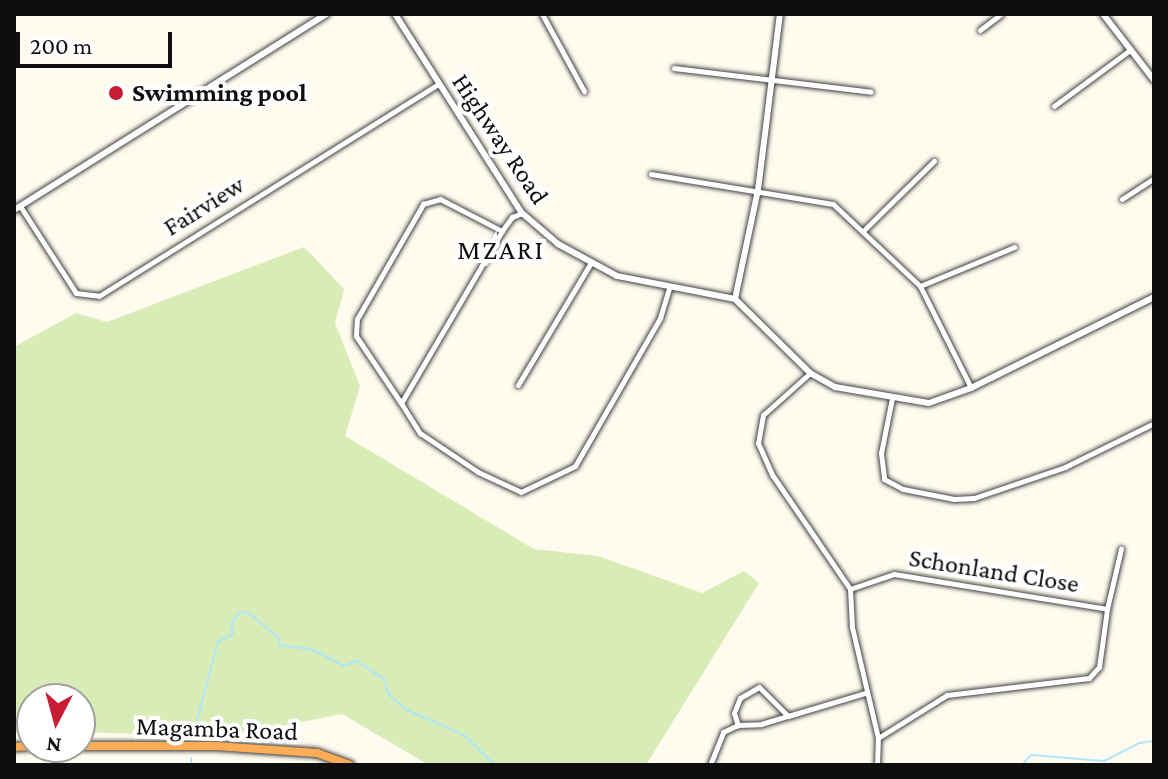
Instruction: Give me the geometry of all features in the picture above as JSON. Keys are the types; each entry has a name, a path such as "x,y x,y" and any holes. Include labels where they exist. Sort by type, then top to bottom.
{"highway":[{"name":"Magamba Road","path":"96,746 230,747 317,753 350,765"}],"street":[{"path":"14,197 17,208 327,14"},
{"name":"Highway Road","path":"395,14 522,213 590,264 669,288 735,299"},
{"path":"543,14 584,91"},
{"path":"780,14 758,190 735,299 810,373 835,387 929,403 971,388 1154,297"},
{"path":"980,30 1001,14"},
{"path":"1103,14 1154,80"},
{"path":"1054,106 1130,50"},
{"path":"674,68 871,92"},
{"name":"Fairview","path":"17,208 76,293 99,296 438,84"},
{"path":"865,229 934,161"},
{"path":"651,174 833,204 865,229 920,286 971,388"},
{"path":"1122,199 1154,178"},
{"path":"502,231 440,199 423,204 357,319 356,336 420,433 478,472 521,492 535,489 575,466 660,318 669,288"},
{"path":"401,403 502,231 512,217 522,213"},
{"path":"920,286 1014,247"},
{"path":"518,385 590,264"},
{"path":"810,373 763,415 758,443 773,476 850,589 865,693 878,738 877,765"},
{"path":"892,398 881,453 884,479 903,489 954,499 974,498 1065,467 1154,423"},
{"name":"Schonland Close","path":"850,589 894,574 1107,609 1121,549"},
{"path":"878,738 947,695 1089,678 1099,667 1107,609"},
{"path":"738,725 734,713 740,698 759,687 788,716"},
{"path":"710,765 723,732 738,725 788,716 865,693"}],"green space":[{"path":"304,247 344,289 335,323 360,386 345,436 534,549 598,556 702,593 744,571 759,583 646,765 429,765 342,714 226,737 96,733 96,683 16,683 14,733 14,347 76,313 107,322"}],"waterway":[{"path":"194,731 218,642 233,634 231,625 239,612 249,613 279,638 279,645 311,649 344,666 357,661 384,679 389,695 407,710 464,735 495,765"},
{"path":"1022,765 1031,755 1104,761 1139,743 1154,741"},
{"path":"191,758 191,765"}],"place":[{"name":"Swimming pool","path":"116,93"}],"district":[{"name":"MZARI","path":"501,250"}]}
